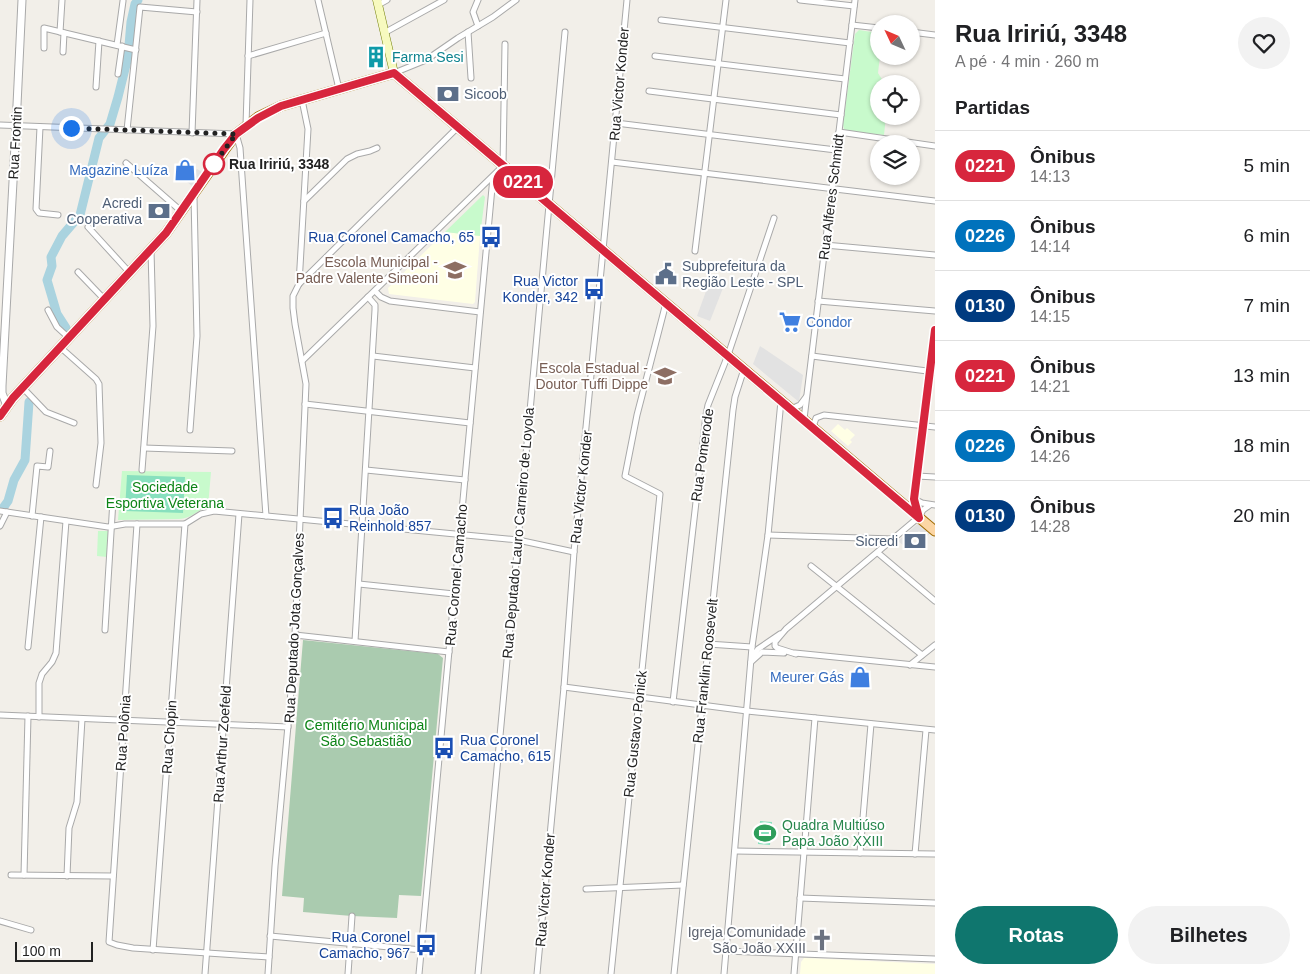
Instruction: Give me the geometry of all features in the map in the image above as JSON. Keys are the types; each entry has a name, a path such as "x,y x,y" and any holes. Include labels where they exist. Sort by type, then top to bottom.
{"main road":[{"path":"377,3 394,73 935,531"},
{"path":"0,416 60,347 166,233 236,134 270,111 394,73"}],"street":[{"name":"Rua Frontin","path":"7,406 2,386 22,0"},
{"path":"62,0 63,52"},
{"path":"192,133 197,0"},
{"path":"246,126 250,0"},
{"path":"318,0 339,89"},
{"path":"377,3 387,0"},
{"path":"384,33 444,0"},
{"path":"478,0 473,12 478,26"},
{"path":"394,73 426,60 516,0"},
{"name":"Rua Victor Konder","path":"537,974 564,687 574,552 627,0"},
{"path":"695,251 726,0"},
{"path":"800,0 854,6"},
{"name":"Rua Alferes Schmidt","path":"804,419 855,0"},
{"path":"123,1 126,47 127,130"},
{"path":"118,74 140,7 197,12"},
{"path":"660,20 850,43"},
{"path":"852,25 870,27"},
{"path":"44,48 44,28 126,47"},
{"path":"468,32 471,78"},
{"name":"Rua Deputado Lauro Carneiro de Loyola","path":"478,974 565,32"},
{"path":"248,56 326,33"},
{"path":"920,33 935,35"},
{"path":"96,87 99,41"},
{"path":"302,361 503,166 505,44"},
{"path":"655,56 845,79"},
{"path":"648,92 841,115"},
{"name":"Rua Deputado Jota Gonçalves","path":"268,974 295,635 306,384 295,324 293,301 299,284 308,129 302,100"},
{"path":"616,124 836,150"},
{"path":"0,125 236,134 240,148 266,516"},
{"path":"40,127 36,209 39,212 58,215"},
{"path":"299,284 457,128"},
{"path":"839,132 935,146"},
{"path":"304,201 347,159 377,148"},
{"path":"612,162 935,201"},
{"path":"126,163 181,211"},
{"name":"Rua Coronel Camacho","path":"419,974 493,177"},
{"path":"190,430 197,336 194,193"},
{"name":"Rua Pomerode","path":"673,702 704,421 774,218"},
{"path":"88,227 130,273"},
{"path":"825,245 935,255"},
{"path":"142,470 153,326 151,249"},
{"path":"78,272 105,300"},
{"path":"375,291 381,297 390,301 480,312"},
{"path":"355,641 376,310 375,305 368,297"},
{"path":"818,301 935,311"},
{"name":"Rua Gustavo Ponick","path":"611,974 660,494 625,476 640,402 666,303"},
{"path":"48,310 57,327 69,338"},
{"path":"919,518 914,499 932,371 935,330"},
{"path":"60,347 96,379 99,384 101,437 96,485"},
{"path":"373,356 475,368"},
{"path":"812,356 932,371"},
{"name":"Rua Franklin Roosevelt","path":"674,974 734,403 744,370"},
{"path":"23,388 46,412 74,424"},
{"path":"792,409 800,405 807,394"},
{"path":"724,974 752,647 768,535 781,401"},
{"path":"305,404 470,424"},
{"path":"813,427 816,418 824,414 935,427"},
{"path":"144,448 232,451"},
{"path":"32,516 37,466 48,468 50,452"},
{"path":"366,470 465,480"},
{"path":"917,476 935,478"},
{"path":"903,504 914,499 933,505"},
{"path":"105,630 113,500"},
{"path":"751,661 755,653 762,646 786,629 919,518 923,510 933,505"},
{"path":"0,526 3,512 112,527 120,524 184,524 210,511 518,540 574,552"},
{"name":"Rua Arthur Zoefeld","path":"205,974 239,514"},
{"path":"28,647 41,517"},
{"path":"39,717 39,683 42,674 52,662 56,653 66,521"},
{"name":"Rua Polônia","path":"137,524 109,942 125,947 153,950"},
{"name":"Rua Chopin","path":"153,950 184,524"},
{"path":"768,535 893,539"},
{"path":"878,552 935,600"},
{"path":"811,566 922,655"},
{"path":"359,584 454,594"},
{"path":"786,629 775,642 775,646 781,650 796,654"},
{"path":"754,632 756,642 759,646 762,646"},
{"path":"295,635 449,652"},
{"path":"708,644 752,647"},
{"path":"910,665 935,645"},
{"path":"751,661 759,654 766,652 935,667"},
{"path":"564,687 702,706 935,730"},
{"path":"0,715 288,727"},
{"path":"24,875 28,716"},
{"path":"794,974 815,718"},
{"path":"67,876 69,828 77,802 82,719"},
{"path":"860,853 871,724"},
{"path":"915,854 926,730"},
{"path":"735,851 935,854"},
{"path":"10,875 113,876"},
{"path":"586,889 683,885"},
{"path":"800,898 935,903"},
{"path":"348,974 352,916"},
{"path":"0,921 31,930"},
{"path":"270,936 422,950"},
{"path":"153,950 269,958"},
{"path":"726,951 935,959"}],"shaded area":[{"path":"197,169 202,172 192,186 187,182"},
{"name":"Escola Municipal - Padre Valente Simeoni","path":"445,232 480,236 475,302 473,304 389,294 388,288"},
{"path":"709,283 723,288 710,321 697,316"},
{"path":"760,346 803,375 799,402 753,364"},
{"path":"838,424 845,430 847,428 855,435 850,440 852,442 848,446 831,431"},
{"path":"920,522 932,532 926,537 919,531 903,545 898,541"},
{"path":"804,958 935,964 935,974 800,974 801,962"}],"green space":[{"path":"859,30 870,32 870,65 879,65 879,75 870,75 870,125 885,125 884,135 847,131 844,129 855,34"},
{"path":"483,195 485,197 480,236 445,232"},
{"name":"Sociedade Esportiva Veterana","path":"122,471 211,472 208,507 191,516 179,519 118,520"},
{"path":"127,475 185,477 183,513 125,511"},
{"path":"98,531 109,531 107,557 97,556"},
{"name":"Cemitério Municipal São Sebastião","path":"303,640 438,654 443,658 421,896 399,895 397,918 303,912 304,898 282,896"},
{"name":"Quadra Multiúso Papa João XXIII","path":"760,821 772,822 770,845 758,844"}],"waterway":[{"path":"66,328 57,314 47,280 52,266 51,257 62,236 80,215 99,138 110,124 118,97 128,57 131,22 135,4 138,0"},
{"path":"3,508 8,501 14,480 25,460 29,402"}],"bus line":[{"name":"0221","path":"0,416 13,398 166,233 236,134 252,121 281,106 394,73 919,518 914,499 935,330"}],"place":[{"name":"Farma Sesi","path":"376,57"},
{"name":"Sicoob","path":"448,94"},
{"name":"Rua Iririú, 3348","path":"214,164"},
{"name":"Magazine Luíza","path":"185,170"},
{"name":"Acredi Cooperativa","path":"159,211"},
{"name":"Rua Coronel Camacho, 65","path":"491,237"},
{"name":"Escola Municipal - Padre Valente Simeoni","path":"455,270"},
{"name":"Subprefeitura da Região Leste - SPL","path":"666,274"},
{"name":"Rua Victor Konder, 342","path":"594,289"},
{"name":"Condor","path":"790,322"},
{"name":"Escola Estadual - Doutor Tuffi Dippe","path":"665,376"},
{"name":"Rua João Reinhold 857","path":"333,518"},
{"name":"Sicredi","path":"915,541"},
{"name":"Meurer Gás","path":"860,677"},
{"name":"Rua Coronel Camacho, 615","path":"444,748"},
{"name":"Quadra Multiúso Papa João XXIII","path":"765,833"},
{"name":"Igreja Comunidade São João XXIII","path":"822,940"},
{"name":"Rua Coronel Camacho, 967","path":"426,945"}],"route":[{"path":"71,128 236,134 214,164"}]}
